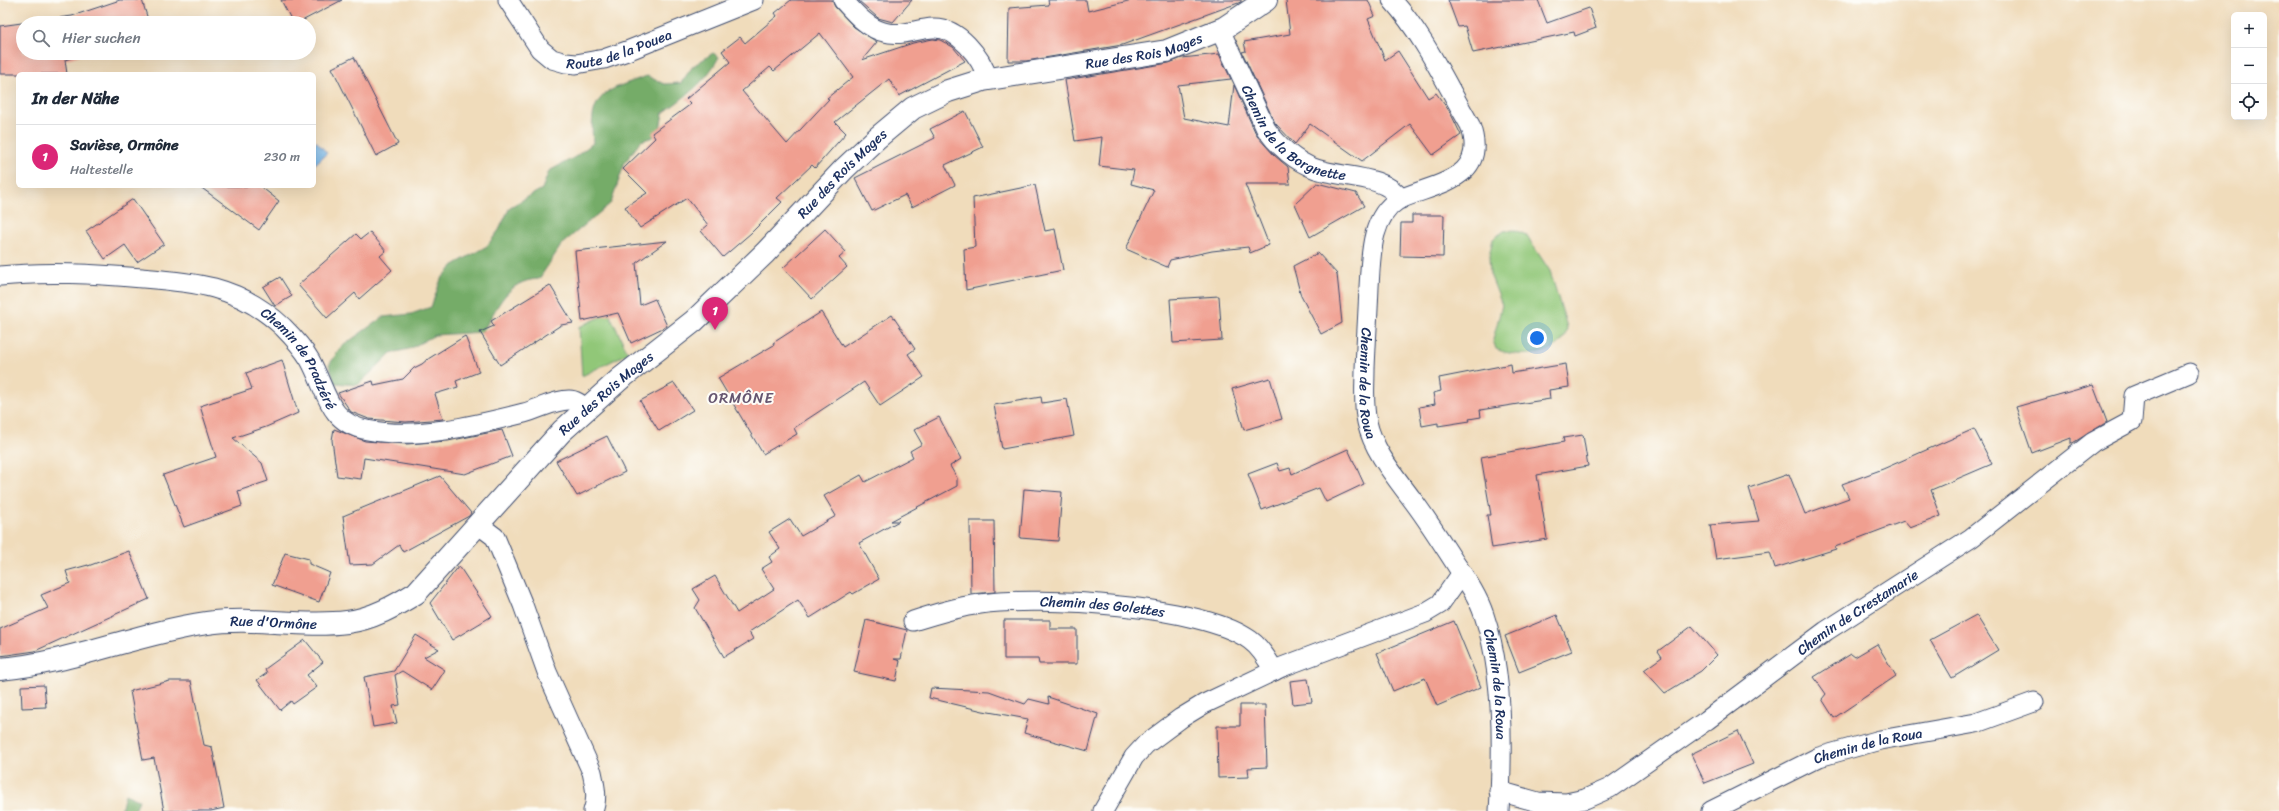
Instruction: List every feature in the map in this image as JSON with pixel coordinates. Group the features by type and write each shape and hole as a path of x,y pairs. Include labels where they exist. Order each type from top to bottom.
{"street":[{"name":"Route de la Pouea","path":"508,0 540,49 552,59 566,64 576,64 604,59 627,51 754,0"},
{"path":"844,0 853,11 882,32 898,34 942,28 958,36 966,44 985,71 988,79"},
{"name":"Rue des Rois Mages","path":"503,497 553,440 620,379 694,321 764,253 844,169 901,117 913,108 942,93 988,79 1114,61 1167,51 1220,30 1266,0"},
{"name":"Chemin de la Roua","path":"1392,0 1425,42 1470,125 1474,141 1470,166 1461,174 1401,199 1392,204 1382,217 1372,252 1365,386 1367,421 1380,452 1391,470 1430,523 1478,599 1492,640 1500,711 1499,811"},
{"name":"Chemin de la Borgnette","path":"1220,30 1266,129 1299,162 1339,175 1380,183 1394,190 1401,199"},
{"name":"Chemin de Pradzéré","path":"0,276 36,273 124,277 199,285 234,295 264,312 283,327 306,354 334,410 345,423 367,430 400,433 451,428 526,412 564,400 576,401 586,409"},
{"name":"Chemin de Crestamarie","path":"1500,792 1538,802 1566,803 1585,799 1610,788 1707,720 1826,631 1971,538 2093,442 2132,421 2134,396 2189,373"},
{"name":"Rue d'Ormône","path":"0,669 48,662 164,630 207,623 244,619 346,622 365,618 390,609 416,594 479,526 503,497"},
{"path":"479,526 495,537 523,605 546,672 592,772 596,790 596,803 593,811"},
{"path":"1103,811 1129,763 1146,744 1169,726 1204,704 1274,671 1425,613 1440,604 1462,573"},
{"name":"Chemin des Golettes","path":"913,621 961,607 998,602 1081,603 1143,609 1191,618 1239,634 1255,644 1274,671"},
{"name":"Chemin de la Roua","path":"1711,811 1807,762 1826,754 1880,740 1976,723 2034,702"}],"green space":[{"path":"713,53 719,57 708,74 687,94 663,113 659,135 641,141 625,162 611,203 562,244 539,279 518,284 504,297 482,332 435,335 409,349 391,353 358,385 335,383 329,365 341,347 383,317 411,314 431,307 441,279 455,264 487,246 499,230 510,207 542,189 549,171 575,157 593,143 593,114 602,96 620,86 647,76 664,84 681,83 693,66"},
{"path":"1515,230 1526,235 1550,271 1567,327 1564,337 1558,344 1549,350 1539,353 1516,354 1505,352 1496,349 1493,340 1502,305 1490,274 1489,256 1493,239 1504,231"},
{"path":"609,313 628,353 582,376 579,327"},
{"path":"125,794 139,800 135,811 121,811"}],"water":[{"path":"316,141 327,153 316,163"}],"building":[{"path":"120,0 142,0 147,16 72,16"},
{"path":"281,0 342,0 311,16 289,16"},
{"path":"791,0 832,0 835,7 854,27 877,42 862,60 913,43 933,39 940,40 953,47 965,61 899,96 889,79 835,122 846,133 815,168 812,165 777,198 782,202 751,233 723,257 701,231 708,225 687,198 640,228 625,207 647,193 623,169 655,138 652,133 691,104 686,99 730,62 722,51 740,37 745,43 777,16 775,13","holes":["820,33 853,77 827,98 829,99 787,144 742,91 770,67 774,71"]},
{"path":"858,0 912,0 893,22 878,18"},
{"path":"1048,0 1086,0 1088,11 1132,0 1241,0 1241,2 1122,45 1026,61 1008,61 1009,8 1049,5"},
{"path":"1286,0 1368,0 1375,16 1368,19 1385,60 1398,51 1428,98 1436,93 1450,112 1461,135 1433,155 1410,124 1362,161 1310,124 1295,144 1275,123 1242,52 1246,51 1244,42 1290,34"},
{"path":"1448,0 1538,0 1547,23 1589,8 1596,28 1575,36 1574,32 1473,53 1465,26 1458,27"},
{"path":"16,24 16,60 65,60 67,72 16,72 16,74 0,74 0,26"},
{"path":"1219,54 1231,79 1178,85 1184,118 1229,127 1234,85 1257,136 1274,155 1288,167 1290,184 1245,184 1269,245 1250,253 1248,247 1212,251 1170,260 1167,267 1126,249 1154,190 1131,184 1134,170 1099,166 1102,137 1075,141 1065,80 1169,63 1182,58"},
{"path":"354,57 398,144 376,156 332,68"},
{"path":"965,111 983,147 945,165 955,185 912,207 905,195 872,211 855,178 935,138 930,129"},
{"path":"1317,183 1356,193 1364,206 1310,237 1295,204"},
{"path":"1035,185 1045,231 1055,229 1063,270 966,290 964,249 975,247 973,198"},
{"path":"202,188 263,188 279,201 259,230"},
{"path":"133,199 164,244 137,262 125,245 105,259 86,231"},
{"path":"1412,215 1444,215 1443,257 1400,256 1401,223 1412,223"},
{"path":"825,229 846,252 839,258 847,267 812,299 783,268"},
{"path":"370,232 386,251 380,256 392,270 359,299 355,293 327,318 298,285 356,234 361,239"},
{"path":"667,241 636,263 640,305 655,299 667,326 631,343 618,313 582,321 575,251"},
{"path":"1318,253 1337,274 1342,323 1321,334 1301,296 1293,266"},
{"path":"280,277 292,296 275,306 263,287"},
{"path":"550,285 573,323 561,325 500,365 480,332 494,326 491,321"},
{"path":"1219,296 1222,340 1173,343 1170,299"},
{"path":"821,312 843,347 892,315 915,349 908,354 924,377 880,406 864,382 794,428 797,434 763,454 718,378 774,345 773,343"},
{"path":"465,336 479,372 456,381 458,387 435,394 443,419 406,422 369,419 351,412 338,393 373,381 374,385 403,379 414,368"},
{"path":"282,360 298,413 266,427 233,438 262,463 268,481 238,491 242,506 184,527 163,475 216,457 200,406 252,389 246,373"},
{"path":"1511,364 1512,373 1566,364 1569,387 1549,390 1550,399 1480,410 1481,417 1469,419 1470,421 1438,426 1438,423 1422,426 1419,407 1435,404 1433,393 1441,391 1439,378"},
{"path":"1270,378 1282,419 1244,430 1232,389"},
{"path":"674,383 693,410 659,431 640,401"},
{"path":"2093,385 2107,422 2071,444 2071,438 2032,453 2016,407"},
{"path":"1041,397 1042,403 1067,399 1074,436 1002,449 994,405"},
{"path":"939,417 961,459 950,466 957,478 957,486 891,521 899,521 859,543 879,579 853,594 851,592 810,618 798,600 749,632 753,639 724,657 695,608 700,600 693,589 715,576 737,613 774,589 761,569 772,562 769,557 780,549 769,532 790,519 801,536 836,516 824,496 861,475 865,482 913,457 910,451 922,444 914,430"},
{"path":"334,429 365,441 406,444 448,441 502,430 512,456 465,474 364,458 361,479 337,476 332,440"},
{"path":"1974,429 1992,464 1931,490 1941,516 1910,528 1904,521 1835,547 1836,549 1775,568 1770,552 1716,559 1710,525 1759,521 1749,488 1789,474 1805,514 1849,498 1842,484 1883,469"},
{"path":"1583,435 1588,466 1537,475 1547,539 1492,548 1487,515 1491,515 1481,457 1564,442 1563,438"},
{"path":"607,436 625,472 577,496 556,461"},
{"path":"1348,449 1364,484 1326,502 1319,488 1262,510 1248,474 1277,463 1280,471 1290,468 1292,474"},
{"path":"440,476 471,513 469,516 403,552 399,545 373,564 350,565 343,516"},
{"path":"1024,489 1062,492 1058,541 1020,538"},
{"path":"970,521 994,521 995,592 971,594"},
{"path":"129,551 149,599 35,651 0,656 0,629 48,608 41,595 70,583 66,571 88,566"},
{"path":"285,553 309,559 309,564 330,573 319,602 272,585"},
{"path":"459,566 492,616 452,640 430,603"},
{"path":"1557,615 1572,651 1519,672 1505,636"},
{"path":"1976,615 1998,650 1952,678 1930,640"},
{"path":"866,620 907,630 901,659 894,659 900,661 896,681 854,672"},
{"path":"1004,620 1050,620 1050,629 1077,629 1077,664 1039,664 1038,659 1004,659"},
{"path":"1454,621 1481,687 1437,706 1425,678 1393,691 1377,653"},
{"path":"1692,626 1717,655 1701,671 1665,693 1644,670 1662,657 1658,651"},
{"path":"416,635 439,649 424,657 445,670 432,690 402,671 395,675 400,705 393,706 397,723 373,727 364,677 394,671"},
{"path":"305,640 323,662 307,675 317,687 293,704 291,701 280,710 257,680 267,673 265,669"},
{"path":"1877,644 1896,676 1834,718 1822,699 1826,694 1814,677 1851,654 1855,657"},
{"path":"1308,679 1312,702 1293,704 1290,681"},
{"path":"170,681 191,681 204,745 212,747 224,808 211,811 164,811 154,758 143,760 130,691"},
{"path":"44,685 46,707 22,708 21,686"},
{"path":"931,688 989,691 1025,704 1029,699 1049,704 1048,697 1098,714 1088,751 1024,733 1028,719 983,711 929,698"},
{"path":"1240,705 1265,705 1267,767 1248,768 1249,777 1218,778 1217,726 1240,726"},
{"path":"1738,731 1753,764 1705,783 1691,754"}],"place":[{"name":"Savièse, Ormône","path":"715,330"}],"district":[{"name":"ORMÔNE","path":"741,398"}]}
